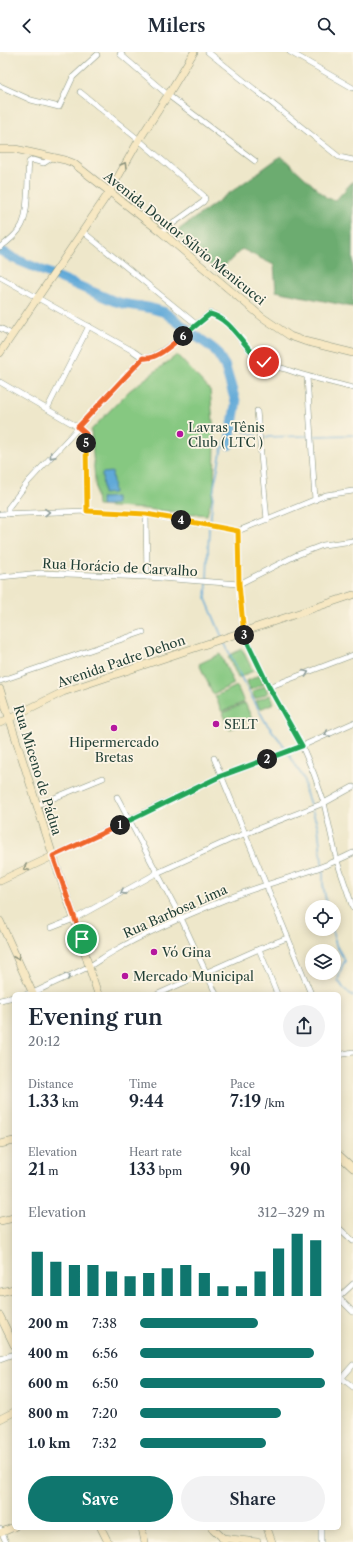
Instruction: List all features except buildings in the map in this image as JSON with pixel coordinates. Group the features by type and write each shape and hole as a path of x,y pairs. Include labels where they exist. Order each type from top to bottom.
{"main road":[{"path":"0,353 110,191 139,140 194,52"},
{"name":"Avenida Doutor Sílvio Menicucci","path":"0,150 15,149 53,157 72,163 161,232 277,328 304,341 353,353"},
{"name":"Avenida Padre Dehon","path":"0,723 63,692 353,595"},
{"name":"Rua Miceno de Pádua","path":"0,689 53,856 82,939 97,992"},
{"path":"0,880 53,856"},
{"path":"0,922 30,992"},
{"path":"0,1144 12,1141"},
{"path":"341,1157 353,1168"},
{"path":"0,1221 12,1218"},
{"path":"0,1292 12,1289"},
{"path":"0,1316 12,1341"},
{"path":"0,1419 12,1413"},
{"path":"1,1532 12,1528"},
{"path":"102,1530 108,1542"},
{"path":"143,1530 146,1542"},
{"path":"214,1530 224,1540 257,1542"},
{"path":"268,1530 272,1542"}],"street":[{"path":"208,52 339,157 353,160"},
{"path":"290,52 353,88"},
{"path":"121,53 168,95 256,161"},
{"path":"0,86 31,100 59,107 73,77 96,54"},
{"path":"80,92 204,196 205,199 161,232"},
{"path":"2,246 21,226 25,217 29,162 32,160 44,163 53,157"},
{"path":"82,231 196,324"},
{"path":"0,277 39,297 133,350 143,358"},
{"path":"8,514 8,508 28,482 143,358 154,356 186,334 191,328 210,314 215,315 234,330 254,354 264,362 307,377 353,388"},
{"path":"47,409 89,326"},
{"path":"0,328 13,335"},
{"path":"307,377 316,500"},
{"path":"0,382 78,427 86,434 87,511"},
{"path":"257,411 267,520"},
{"path":"0,514 87,511 146,514 238,531 330,494 353,491"},
{"path":"146,514 147,577"},
{"path":"238,531 239,584 243,633 269,687 302,746 324,803 337,861 353,908"},
{"path":"239,584 297,555 322,545 353,541"},
{"name":"Rua Horácio de Carvalho","path":"0,577 40,574 147,577 239,584"},
{"path":"0,681 143,632"},
{"path":"269,687 353,655"},
{"path":"53,856 221,776 302,746 353,722"},
{"path":"214,758 310,992"},
{"path":"37,805 103,778"},
{"path":"50,928 74,919 157,873 234,838 324,803 353,787"},
{"path":"117,796 181,918 215,992"},
{"name":"Rua Barbosa Lima","path":"35,992 89,967 115,951 181,918 266,884 297,876 337,861 353,853"},
{"path":"163,992 287,938"},
{"path":"259,949 276,992"},
{"path":"0,1000 12,997"},
{"path":"341,1055 353,1052"},
{"path":"341,1230 353,1241"},
{"path":"341,1296 353,1284"},
{"path":"341,1300 353,1312"},
{"path":"0,1360 12,1355"},
{"path":"341,1377 353,1365"},
{"path":"341,1379 353,1387"},
{"path":"321,1530 321,1542"},
{"path":"1,1532 6,1542"}],"green space":[{"path":"281,156 327,198 336,200 353,181 353,307 276,291 274,265 242,249 218,272 174,233"},
{"path":"177,355 210,390 215,443 214,489 207,515 97,506 91,430 129,391"},
{"path":"242,649 253,671 238,678 228,656"},
{"path":"220,654 234,684 213,694 199,664"},
{"path":"260,675 264,684 250,690 247,681"},
{"path":"237,686 244,702 222,712 215,696"},
{"path":"265,686 268,693 255,699 252,692"},
{"path":"270,695 274,703 260,709 256,701"},
{"path":"245,703 252,719 230,729 223,713"}],"water":[{"path":"112,472 114,493 103,494 102,473"},
{"path":"116,497 116,504 101,506 101,498"}],"waterway":[{"path":"0,250 13,258 114,301 164,312 215,350 225,366 236,403 229,445"},
{"path":"232,427 257,436"},
{"path":"313,436 353,435"},
{"path":"261,437 309,436"},
{"path":"210,524 214,487 222,448 229,445"},
{"path":"207,580 209,527"},
{"path":"207,583 206,599 222,637"},
{"path":"223,640 266,723 282,743 304,779 305,790 318,827 326,900"},
{"path":"334,936 336,945 345,961 338,980 344,989 353,996"}],"place":[{"name":"Lavras Tênis Club ( LTC )","path":"180,434"},
{"name":"SELT","path":"216,724"},
{"name":"Hipermercado Bretas","path":"114,728"},
{"name":"Vó Gina","path":"154,952"},
{"name":"Mercado Municipal","path":"125,976"}],"route":[{"path":"82,939 53,856 221,776 302,746 269,687 243,633 239,584 238,531 146,514 87,511 86,434 78,427 143,358 151,358 186,334 191,328 210,314 215,315 234,330 254,354 264,362"}]}
